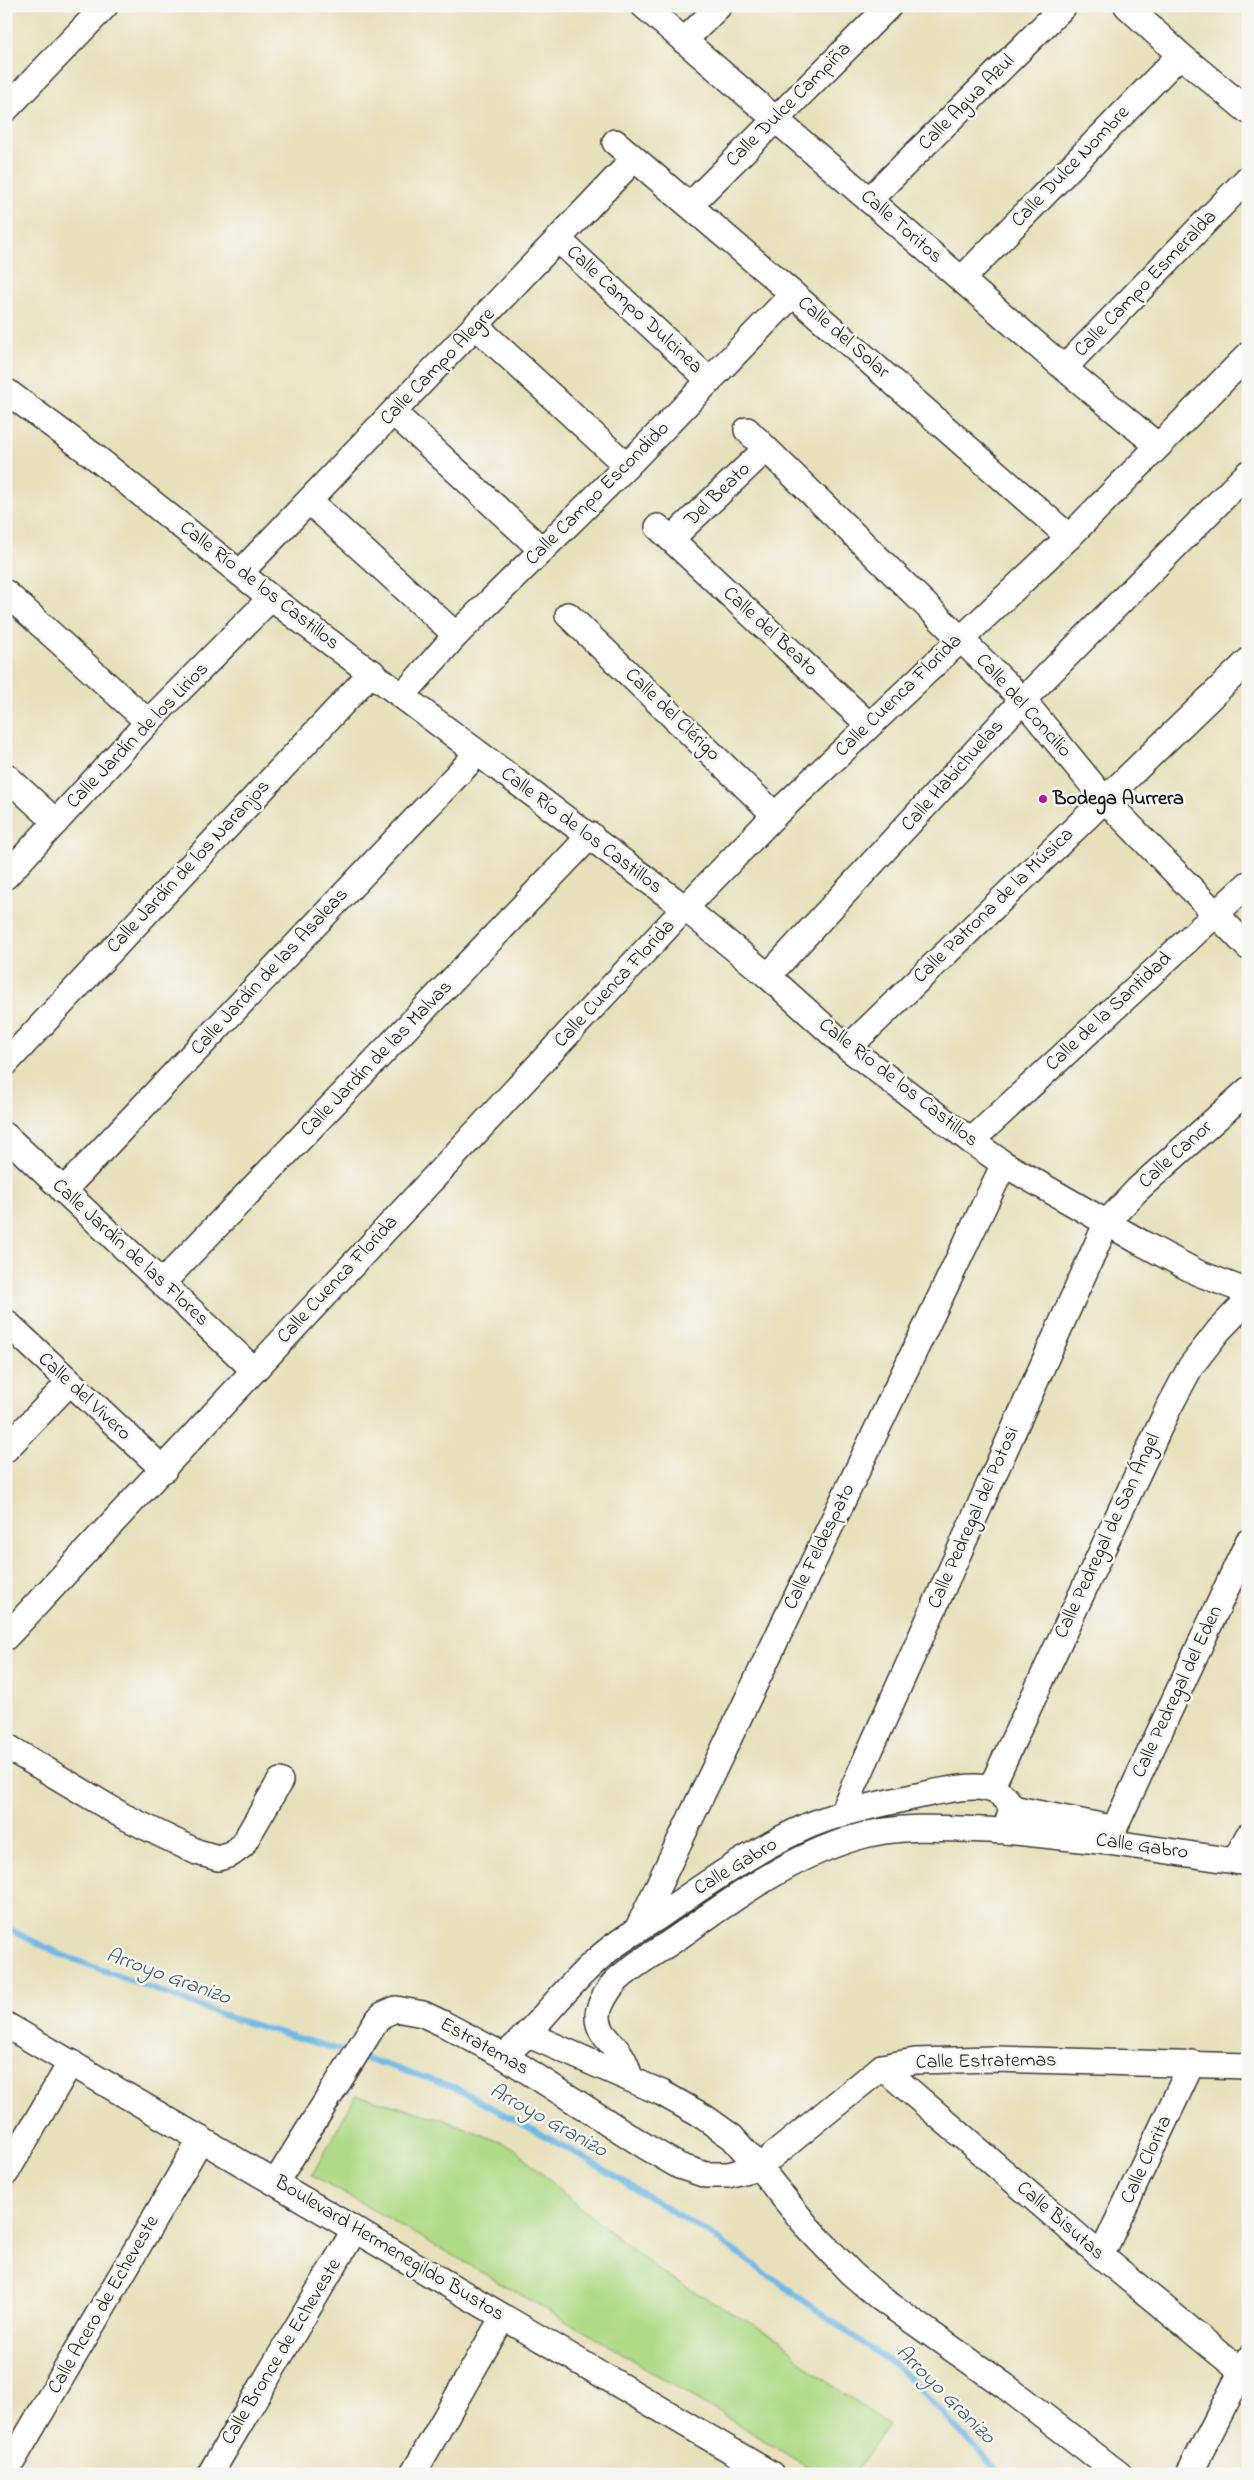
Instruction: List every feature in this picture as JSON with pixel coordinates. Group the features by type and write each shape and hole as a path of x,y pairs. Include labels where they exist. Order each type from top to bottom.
{"street":[{"path":"6,109 105,6"},
{"name":"Calle Toritos","path":"644,6 1064,368 1158,446"},
{"path":"684,40 719,6"},
{"name":"Calle Dulce Campiña","path":"690,205 775,118 890,6"},
{"name":"Calle Agua Azul","path":"869,200 1064,6"},
{"path":"1127,6 1180,55 1248,111"},
{"name":"Calle Dulce Nombre","path":"962,279 1180,55"},
{"name":"Calle del Solar","path":"615,142 793,294 1069,537"},
{"name":"Calle Campo Alegre","path":"240,573 310,502 634,159"},
{"name":"Calle Campo Esmeralda","path":"1064,368 1248,178"},
{"name":"Calle Campo Dulcinea","path":"558,239 710,381"},
{"name":"Calle Campo Escondido","path":"402,695 456,635 626,466 793,294"},
{"path":"477,326 626,466"},
{"name":"Calle Cuenca Florida","path":"6,1637 775,815 869,724 1069,537 1248,355"},
{"name":"Calle Río de los Castillos","path":"6,390 94,456 271,598 372,672 477,754 591,835 686,908 768,976 848,1048 1004,1164 1198,1273 1248,1292"},
{"path":"394,413 542,550"},
{"name":"Calle del Concilio","path":"747,430 765,450 1023,700 1104,799 1248,947"},
{"name":"Del Beato","path":"664,533 765,450"},
{"name":"Calle Habichuelas","path":"768,976 1023,700 1248,473"},
{"path":"310,502 456,635"},
{"name":"Calle del Beato","path":"664,533 869,724"},
{"path":"6,593 148,722"},
{"name":"Calle Jardín de los Lirios","path":"6,876 148,722 271,598"},
{"name":"Calle del Clérigo","path":"568,616 775,815"},
{"name":"Calle Patrona de la Música","path":"848,1048 1248,661"},
{"name":"Calle Jardín de los Naranjos","path":"6,1063 372,672"},
{"name":"Calle Jardín de las Asaleas","path":"63,1191 477,754"},
{"path":"6,776 56,822"},
{"name":"Calle Jardín de las Malvas","path":"163,1282 591,835"},
{"name":"Calle de la Santidad","path":"971,1140 1248,884"},
{"name":"Calle Canor","path":"1107,1222 1137,1190 1248,1090"},
{"name":"Calle Jardín de las Flores","path":"6,1136 163,1282 254,1370"},
{"name":"Calle Feldespato","path":"636,1931 1004,1164"},
{"name":"Calle Pedregal del Potosi","path":"841,1815 1107,1222"},
{"name":"Calle Pedregal de San Ángel","path":"991,1788 1167,1411 1191,1366 1219,1330 1248,1300"},
{"name":"Calle del Vivero","path":"6,1322 164,1470"},
{"path":"6,1449 69,1383"},
{"name":"Calle Pedregal del Eden","path":"1111,1835 1248,1542"},
{"path":"6,1746 123,1816 198,1852 218,1858 231,1854 242,1846 280,1781"},
{"path":"991,1788 1003,1794 1012,1808 1005,1831"},
{"name":"Calle Gabro","path":"504,2056 528,2035 561,1996 599,1957 702,1886 771,1845 810,1825 841,1815 942,1791 991,1788"},
{"name":"Calle Gabro","path":"1012,1808 1111,1835 1241,1862"},
{"name":"Calle Gabro","path":"630,2078 624,2059 605,2037 600,2028 598,2016 603,2001 615,1982 738,1895 813,1853 856,1837 894,1830 922,1828 1111,1835"},
{"path":"1241,1862 1248,1836"},
{"name":"Estratemas","path":"276,2182 375,2023 388,2011 396,2009 412,2011 444,2024 504,2056 679,2166 706,2176 728,2175 759,2167"},
{"name":"Boulevard Hermenegildo Bustos","path":"6,2024 276,2182 354,2231 771,2474"},
{"path":"528,2035 630,2078 704,2117 732,2138 759,2167 809,2229 851,2272 880,2298 1005,2386 1119,2474"},
{"name":"Calle Estratemas","path":"759,2167 882,2068 915,2061 952,2059 1192,2063 1248,2066"},
{"path":"6,2172 71,2062"},
{"name":"Calle Clorita","path":"1100,2256 1192,2063"},
{"name":"Calle Bisutas","path":"882,2068 1100,2256 1245,2365"},
{"name":"Calle Acero de Echeveste","path":"6,2472 202,2138"},
{"name":"Calle Bronce de Echeveste","path":"210,2474 354,2231"},
{"path":"413,2474 503,2317"},
{"path":"1189,2474 1245,2365"}],"green space":[{"path":"356,2095 442,2119 513,2147 579,2207 663,2274 781,2340 803,2364 889,2426 853,2474 819,2474 603,2342 312,2175"}],"waterway":[{"name":"Arroyo Granizo","path":"6,1928 62,1955 231,2018 350,2053"},
{"name":"Arroyo Granizo","path":"359,2056 454,2087 576,2153 716,2238 901,2370 1000,2474"}],"place":[{"name":"Bodega Aurrera","path":"1043,799"}]}
